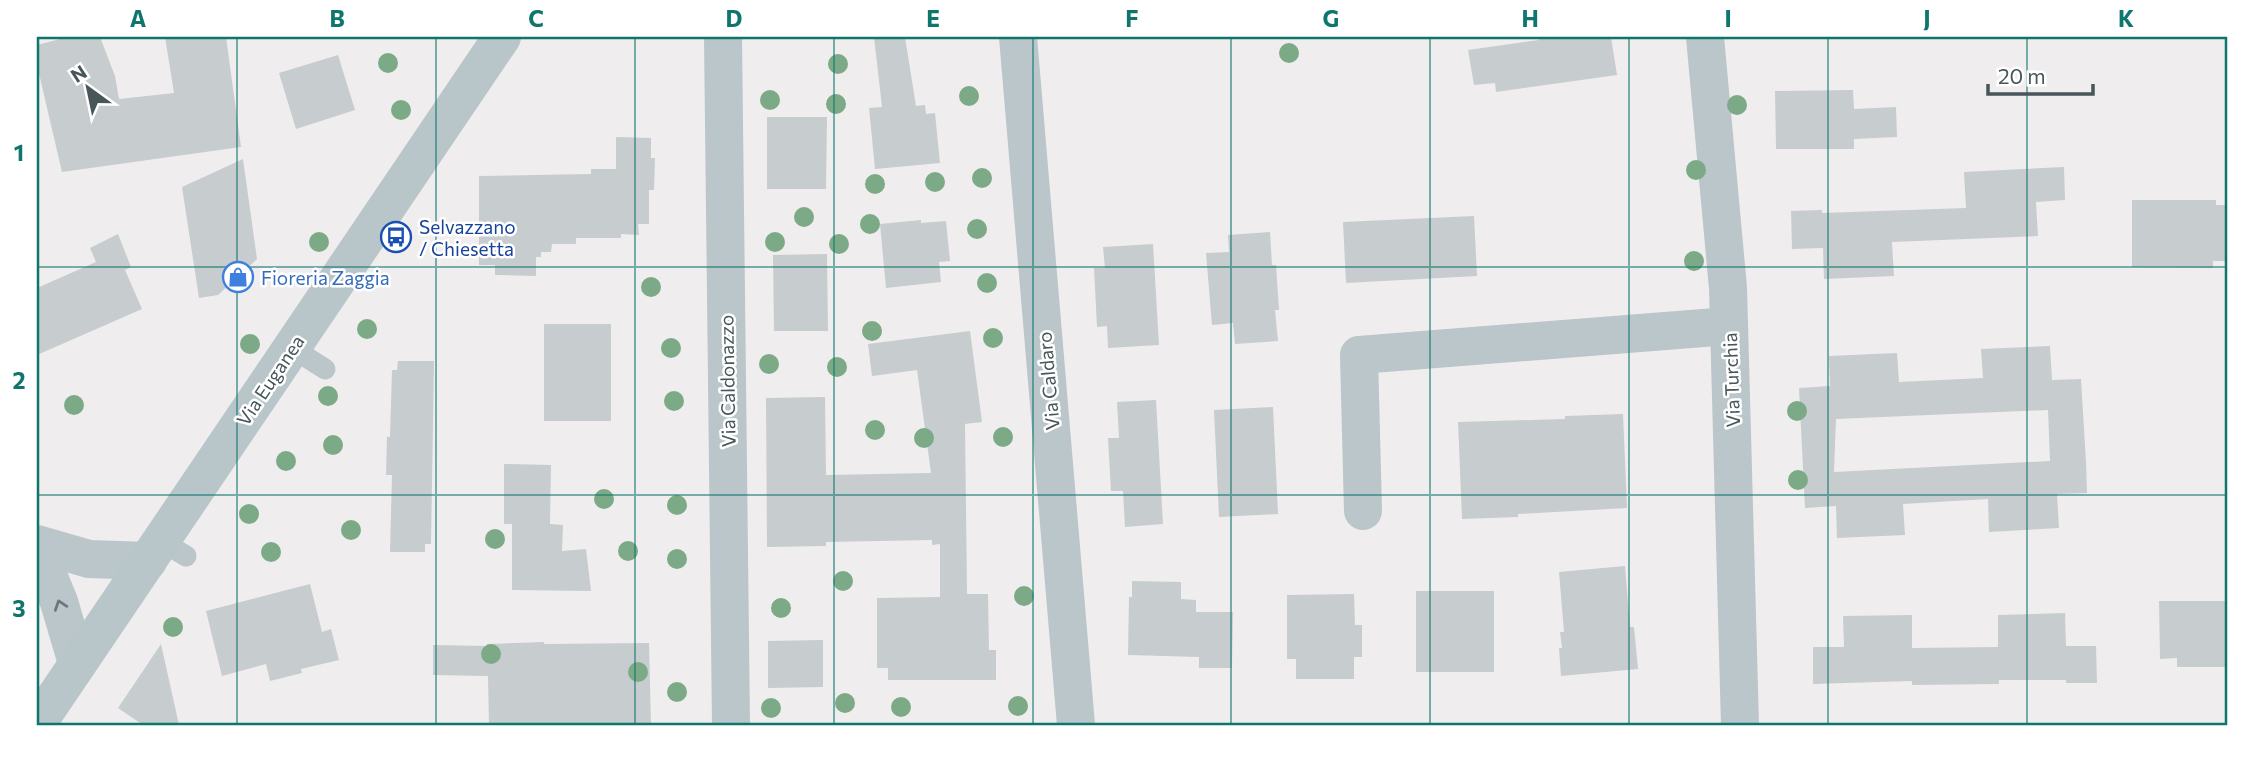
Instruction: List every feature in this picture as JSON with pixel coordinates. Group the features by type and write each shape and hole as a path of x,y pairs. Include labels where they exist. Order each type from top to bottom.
{"street":[{"name":"Via Euganea","path":"47,721 77,663 165,552 292,348 502,37"},
{"name":"Via Caldonazzo","path":"723,37 732,725"},
{"name":"Via Caldaro","path":"1018,37 1076,725"},
{"name":"Via Turchia","path":"1704,37 1728,288 1740,725"},
{"path":"1363,510 1359,355 1729,326"},
{"path":"37,546 89,559 165,552"},
{"path":"37,546 59,602 77,663"}],"lane":[{"path":"292,348 325,369"}],"building":[{"path":"68,37 100,37 115,76 119,99 174,93 165,37 226,37 241,147 62,172 37,65 37,45"},
{"path":"874,37 905,37 916,106 925,105 926,114 935,113 940,163 875,169 869,108 882,107"},
{"path":"1539,37 1611,37 1617,75 1496,92 1495,83 1474,85 1468,50 1539,40"},
{"path":"338,55 355,110 296,129 279,73"},
{"path":"1853,90 1854,109 1896,107 1897,137 1854,139 1854,149 1776,149 1775,91"},
{"path":"767,117 827,117 826,189 767,189"},
{"path":"616,137 651,138 651,158 655,158 654,190 649,190 649,224 638,224 639,235 621,234 621,238 576,238 576,244 552,244 551,252 541,252 541,257 536,257 536,276 495,275 495,265 479,265 479,176 591,174 591,169 616,169"},
{"path":"243,159 257,259 218,295 199,298 182,187"},
{"path":"2064,167 2065,200 2036,202 2038,236 1892,242 1894,276 1824,279 1823,248 1792,249 1791,211 1822,210 1822,213 1966,208 1964,172"},
{"path":"2132,200 2216,200 2216,205 2227,205 2227,261 2213,261 2213,268 2132,267"},
{"path":"1474,216 1477,276 1346,283 1343,222"},
{"path":"921,220 921,223 946,221 950,261 939,262 941,282 886,288 880,224"},
{"path":"1270,232 1272,265 1276,265 1279,310 1275,310 1278,341 1235,344 1233,323 1212,325 1206,253 1229,252 1228,235"},
{"path":"118,234 131,267 125,270 142,309 37,355 37,288 96,262 90,248"},
{"path":"1153,244 1159,345 1108,348 1107,326 1097,327 1094,268 1105,268 1103,247"},
{"path":"827,254 828,331 774,331 773,255"},
{"path":"544,324 611,324 611,421 544,421"},
{"path":"970,331 982,422 965,424 967,594 988,594 989,650 996,650 996,680 888,680 888,668 877,668 877,598 940,597 940,544 932,545 932,540 826,542 826,546 767,547 766,398 825,397 826,475 931,473 917,370 872,376 868,344"},
{"path":"2050,346 2052,380 2081,379 2087,493 2057,494 2059,528 1989,532 1988,499 1903,504 1905,535 1837,538 1836,506 1805,508 1799,388 1830,386 1829,356 1897,353 1899,382 1983,378 1981,349","holes":["2048,410 2050,461 1834,472 1836,419"]},
{"path":"398,361 434,361 431,544 425,544 425,552 390,552 392,475 386,475 387,437 390,437 392,370 397,370"},
{"path":"1156,400 1163,524 1125,527 1123,491 1111,491 1108,438 1119,438 1117,402"},
{"path":"1273,407 1278,514 1219,517 1214,410"},
{"path":"1623,414 1627,508 1462,519 1458,422 1565,419 1565,416"},
{"path":"504,464 551,465 550,524 563,525 562,551 586,549 591,591 512,590 512,524 504,524"},
{"path":"1625,566 1630,627 1634,627 1638,669 1561,676 1560,632 1564,632 1559,572"},
{"path":"1132,581 1181,582 1181,599 1196,600 1196,612 1233,612 1232,668 1199,668 1199,657 1128,655 1129,597 1132,597"},
{"path":"310,584 322,632 331,629 339,660 301,669 302,673 270,681 266,664 222,676 206,611"},
{"path":"1416,591 1494,591 1494,672 1416,672"},
{"path":"1354,594 1355,625 1362,625 1362,657 1354,657 1354,679 1296,679 1296,659 1287,659 1287,595"},
{"path":"2159,601 2227,601 2227,667 2177,667 2177,658 2160,659"},
{"path":"2065,613 2066,646 2096,646 2097,683 1999,680 1999,684 1912,685 1912,681 1813,684 1813,647 1844,647 1843,616 1912,615 1912,648 1998,647 1998,615"},
{"path":"823,640 823,687 768,688 768,641"},
{"path":"544,642 649,643 651,725 489,725 488,676 433,675 433,645 487,646"},
{"path":"161,644 179,725 143,725 118,708"}],"place":[{"name":"Selvazzano / Chiesetta","path":"396,237"},
{"name":"Fioreria Zaggia","path":"238,277"}]}
